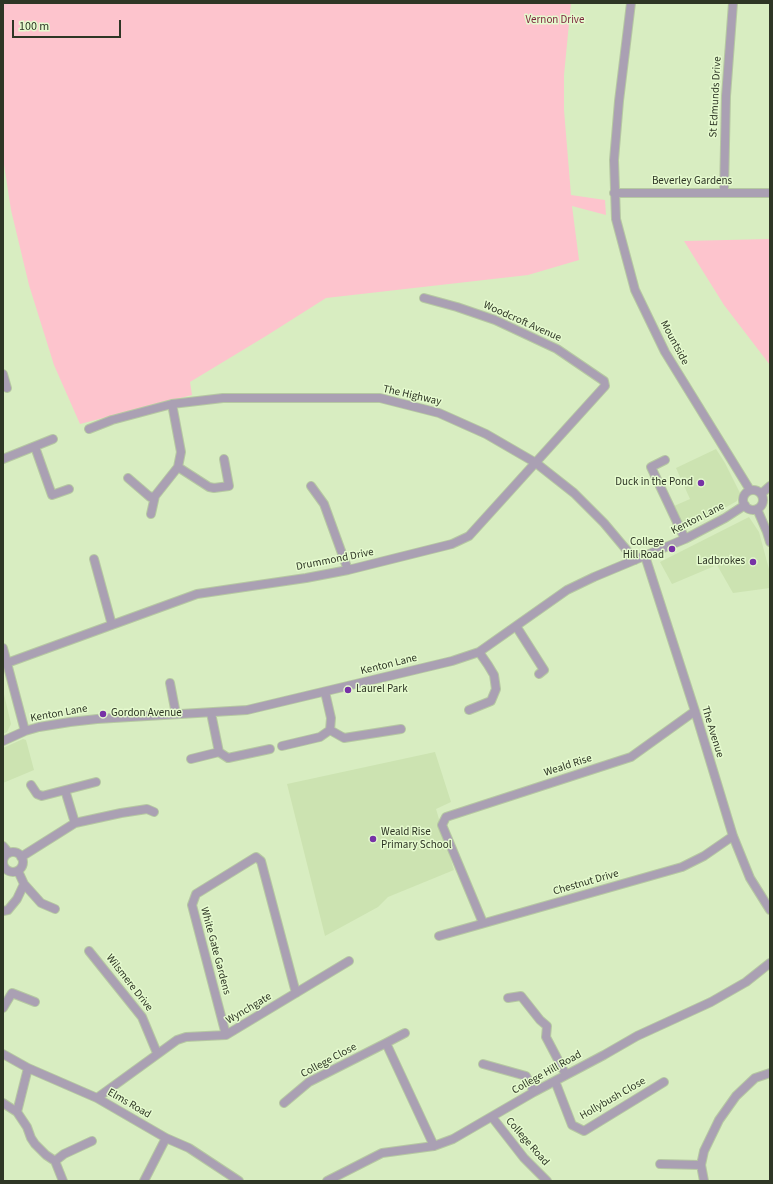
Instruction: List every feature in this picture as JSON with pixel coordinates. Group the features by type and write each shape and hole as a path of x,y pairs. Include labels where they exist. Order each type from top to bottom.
{"street":[{"path":"614,193 615,145 631,3"},
{"name":"St Edmunds Drive","path":"724,192 726,96 733,3"},
{"name":"Beverley Gardens","path":"614,193 770,193"},
{"name":"Mountside","path":"614,193 616,219 634,290 665,352 750,490"},
{"name":"Woodcroft Avenue","path":"424,298 495,320 557,350 604,381"},
{"path":"3,374 7,388"},
{"name":"Drummond Drive","path":"7,663 197,594 306,578 348,570 452,544 469,536 605,386 604,381"},
{"name":"The Highway","path":"89,429 112,420 172,404 223,398 380,398 439,413 486,434 536,462 579,498 635,560"},
{"path":"151,514 154,496 178,467 181,452 172,404"},
{"path":"3,459 53,439"},
{"path":"35,447 52,495 69,489"},
{"path":"178,467 209,487 214,488 229,486 224,459"},
{"path":"665,460 651,467 685,539"},
{"path":"128,478 150,497 154,496"},
{"path":"311,486 324,504 348,570"},
{"path":"761,494 770,486"},
{"path":"750,490 756,490 761,494 763,500 757,509 751,509 745,505 743,499 744,496 750,490"},
{"name":"Kenton Lane","path":"3,741 25,731 39,727 77,721 246,710 452,661 479,652 567,590 594,577 685,539 725,518 745,505"},
{"path":"757,509 768,531 770,542"},
{"name":"The Avenue","path":"645,556 733,836 750,878 770,910"},
{"path":"94,559 112,625"},
{"path":"516,626 544,670 539,674"},
{"path":"3,648 25,731"},
{"path":"469,710 491,701 496,689 494,675 479,652"},
{"path":"170,683 176,714"},
{"path":"325,692 331,718 330,730"},
{"name":"Weald Rise","path":"484,923 442,825 446,817 631,757 695,712"},
{"path":"211,713 219,752 228,758 270,748"},
{"path":"330,730 344,738 401,729"},
{"path":"282,746 320,737 330,730"},
{"path":"191,758 219,752"},
{"path":"31,785 37,794 42,796 96,782"},
{"path":"65,790 75,823"},
{"path":"21,857 75,823 121,812 147,809 154,812"},
{"name":"Chestnut Drive","path":"439,936 682,867 704,856 733,836"},
{"path":"3,846 9,853"},
{"path":"9,853 16,853 21,857 22,866 18,871 9,871 4,866 3,860 9,853"},
{"name":"White Gate Gardens","path":"226,1035 192,905 196,894 256,857 261,861 296,993"},
{"path":"18,871 24,884 41,903 55,909"},
{"path":"3,911 8,910 17,899 24,884"},
{"name":"Wilsmere Drive","path":"90,951 142,1017 157,1053"},
{"name":"Wynchgate","path":"97,1098 157,1053 177,1040 226,1035 349,961"},
{"name":"College Hill Road","path":"327,1181 382,1154 434,1146 453,1139 534,1092 637,1036 711,1002 746,982 770,963"},
{"path":"3,1008 12,993 35,1002"},
{"path":"508,998 521,996 540,1020 547,1026 546,1037 566,1075"},
{"name":"College Close","path":"284,1103 309,1082 405,1033"},
{"path":"386,1043 434,1146"},
{"name":"Elms Road","path":"3,1054 28,1068 97,1098 166,1138 189,1148 239,1181"},
{"path":"483,1064 526,1076 534,1092"},
{"path":"17,1112 28,1068"},
{"path":"704,1181 701,1166 704,1151 719,1120 736,1096 755,1078 770,1073"},
{"name":"Hollybush Close","path":"555,1081 572,1125 584,1131 664,1082"},
{"path":"3,1103 17,1112 27,1127 35,1144 46,1155 55,1161 63,1181"},
{"name":"College Road","path":"492,1117 524,1158 547,1181"},
{"path":"144,1181 166,1138"},
{"path":"55,1161 64,1154 92,1141"},
{"path":"660,1164 701,1166"}],"shaded area":[{"path":"716,449 740,493 737,501 686,530 674,506 690,499 676,468"},
{"path":"749,517 759,532 770,573 770,588 733,593 717,565 672,584 660,562"},
{"path":"3,690 11,724 7,732 3,734"},
{"path":"23,739 26,740 34,770 3,783 3,748"},
{"name":"Weald Rise Primary School","path":"435,752 451,802 436,809 454,870 388,897 378,907 325,936 287,784"}],"green space":[{"name":"Vernon Drive","path":"3,3 571,3 564,75 564,110 571,195 605,200 606,215 572,206 579,260 528,275 326,298 190,382 192,395 80,424 54,365 29,285 11,210 3,158"},
{"path":"770,239 770,365 724,305 684,241"}],"place":[{"name":"Duck in the Pond","path":"701,483"},
{"name":"College Hill Road","path":"672,549"},
{"name":"Ladbrokes","path":"753,562"},
{"name":"Laurel Park","path":"348,690"},
{"name":"Gordon Avenue","path":"103,714"},
{"name":"Weald Rise Primary School","path":"373,839"}]}
